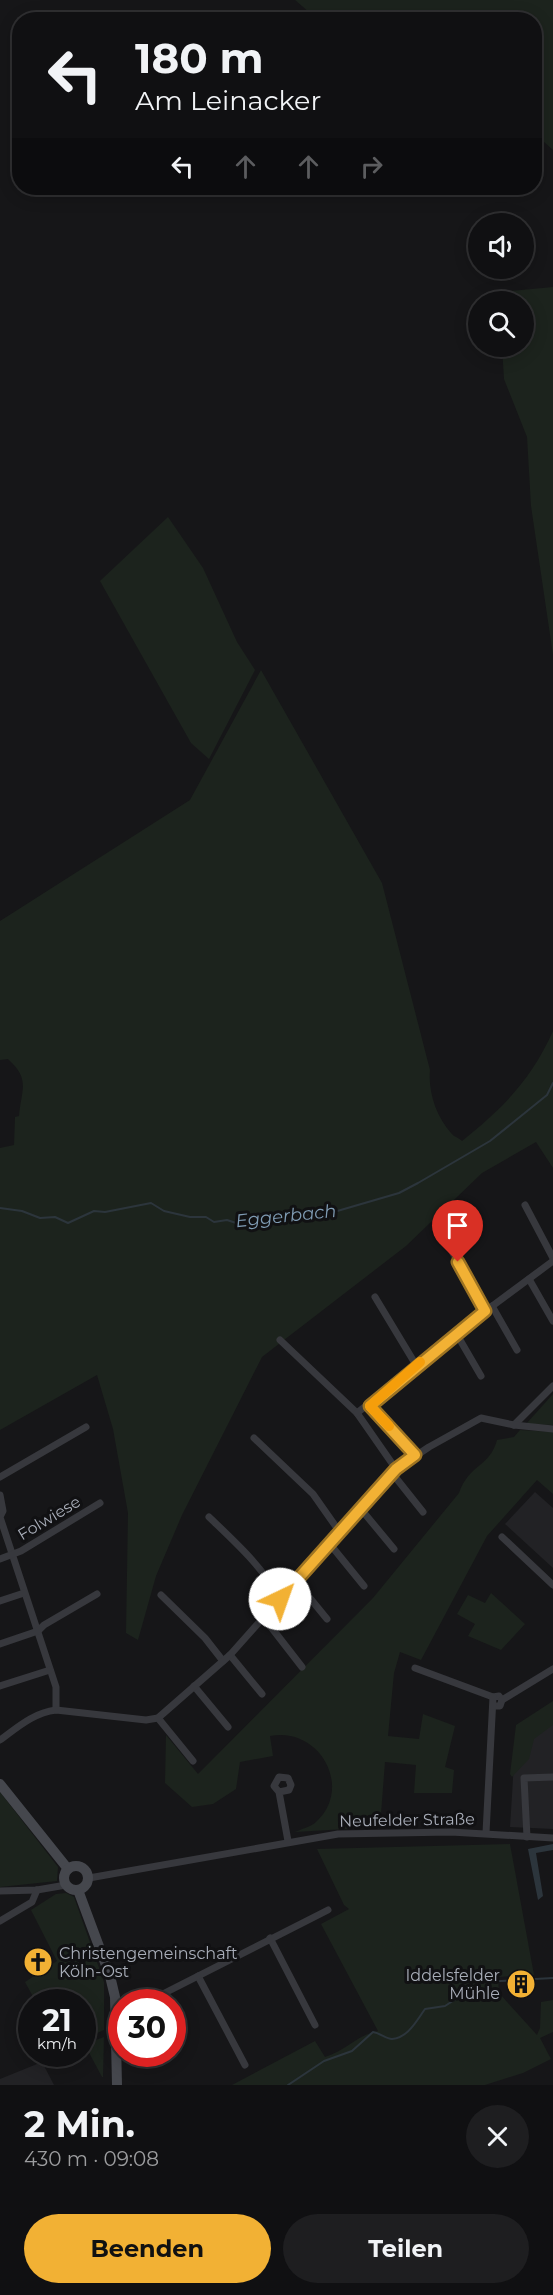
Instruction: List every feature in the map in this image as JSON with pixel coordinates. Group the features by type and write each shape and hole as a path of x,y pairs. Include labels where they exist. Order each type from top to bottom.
{"main road":[{"path":"0,1784 68,1869"},
{"path":"78,1890 86,1886 89,1878 86,1870 79,1866 68,1869 64,1877 66,1885 78,1890 113,1989"},
{"path":"117,2067 117,2085"}],"street":[{"path":"357,1413 370,1406 416,1365 553,1259 525,1205"},
{"path":"448,1246 517,1350"},
{"path":"529,1279 553,1322"},
{"path":"375,1297 416,1365"},
{"path":"456,1333 481,1376"},
{"path":"280,1340 357,1413 423,1512"},
{"path":"514,1425 553,1386"},
{"path":"370,1406 415,1455"},
{"path":"0,1740 28,1719 56,1710 146,1720 158,1718 230,1655 394,1471 415,1455 481,1418 514,1425 553,1429"},
{"path":"0,1477 86,1427"},
{"path":"254,1438 313,1494 339,1531"},
{"name":"Folwiese","path":"0,1495 3,1511 0,1517 56,1687 56,1710"},
{"name":"Folwiese","path":"0,1559 12,1555 100,1503"},
{"path":"360,1508 394,1549"},
{"path":"209,1517 251,1556 268,1577 280,1599"},
{"path":"502,1537 553,1584"},
{"path":"329,1543 364,1586"},
{"path":"296,1581 327,1619"},
{"path":"0,1601 24,1593"},
{"path":"0,1644 38,1631 44,1625 97,1594"},
{"path":"161,1595 205,1638 223,1661"},
{"path":"264,1618 302,1666"},
{"path":"230,1655 262,1694"},
{"path":"415,1668 493,1697 498,1696 502,1700"},
{"path":"494,1706 500,1706 502,1700 553,1669"},
{"path":"0,1686 50,1670"},
{"path":"195,1686 228,1727"},
{"path":"486,1833 493,1697"},
{"path":"158,1718 193,1761"},
{"path":"527,1837 524,1778 553,1777"},
{"path":"279,1792 288,1842"},
{"name":"Neufelder Straße","path":"89,1878 338,1834 486,1833 553,1838"},
{"path":"0,1891 37,1890 66,1885"},
{"path":"0,1921 32,1902 37,1890"},
{"path":"172,1989 328,1910"},
{"path":"270,1938 315,2025"},
{"path":"198,1976 244,2066"}],"shaded area":[{"path":"295,0 553,0 553,150 542,140 542,12 309,12"},
{"path":"553,287 553,655 531,506 527,437 504,379 503,357 534,357 534,291 510,291"},
{"path":"168,517 203,568 237,642 255,670 209,759 191,743 100,581"},
{"path":"261,670 382,883 430,1070 432,1095 441,1119 452,1134 462,1141 515,1092 535,1064 553,1031 553,1168 536,1142 482,1173 406,1246 262,1357 182,1515 156,1576 138,1640 126,1633 128,1513 113,1429 97,1375 0,1430 0,1148 14,1145 15,1117 19,1116 23,1086 20,1073 15,1066 8,1059 0,1060 0,921 190,800"},
{"path":"553,1394 553,1425 526,1424"},
{"path":"520,1430 553,1432 553,1494 537,1480 487,1536 421,1660 400,1652 394,1673 388,1736 419,1739 423,1714 455,1726 445,1767 454,1770 452,1793 414,1793 416,1765 385,1762 380,1827 295,1832 314,1824 327,1808 332,1792 331,1777 326,1762 316,1750 303,1740 288,1735 270,1736 273,1756 240,1762 236,1789 213,1804 192,1807 165,1783 166,1735 198,1774 373,1598 459,1493 468,1476 490,1456 497,1440 514,1437"},
{"path":"535,1492 553,1508 553,1568 505,1524"},
{"path":"491,1593 525,1624 501,1650 468,1636 475,1624 457,1614 468,1595 485,1603"},
{"path":"553,1701 553,1725 534,1739 529,1759 512,1777 510,1774 516,1725"},
{"path":"553,1712 553,1829 510,1827 516,1730"},
{"path":"0,1792 58,1867 57,1881 0,1887"},
{"path":"510,1844 534,1975 498,1977 499,1993 537,2035 540,2028 541,2002 553,2000 553,2032 540,2038 551,2059 523,2073 485,2085 232,2085 315,2041 325,2057 365,2035 378,2031 321,1924 349,1909 344,1905 317,1849"},
{"path":"553,1844 553,1850 536,1853 543,1896 538,1900 528,1849"},
{"path":"66,1893 74,1897 104,1982 104,2030 96,2033 96,1989 29,1989 25,1982 57,1961 31,1910 56,1894"},
{"path":"104,2037 103,2077 96,2066 96,2040"},
{"path":"30,2067 45,2067 54,2085 0,2085 0,2079"}],"waterway":[{"name":"Eggerbach","path":"0,1208 22,1211 40,1218 55,1217 68,1223 94,1211 105,1212 151,1203 164,1211 190,1217 206,1217 214,1222 227,1220 239,1224 255,1222 267,1216 327,1214 399,1193 418,1183 490,1141 547,1095 553,1083"},
{"path":"288,2085 324,2061 352,2051 373,2032 390,2039 398,2038 412,2028 425,2009 445,2006 482,1982 553,1978"}],"slow traffic":[{"path":"389,1426 370,1406 420,1362"}],"place":[{"name":"Christengemeinschaft Köln-Ost","path":"38,1962"},
{"name":"Iddelsfelder Mühle","path":"521,1984"}],"route":[{"path":"280,1599 396,1469 415,1455 370,1406 416,1365 485,1311 458,1262"}]}
